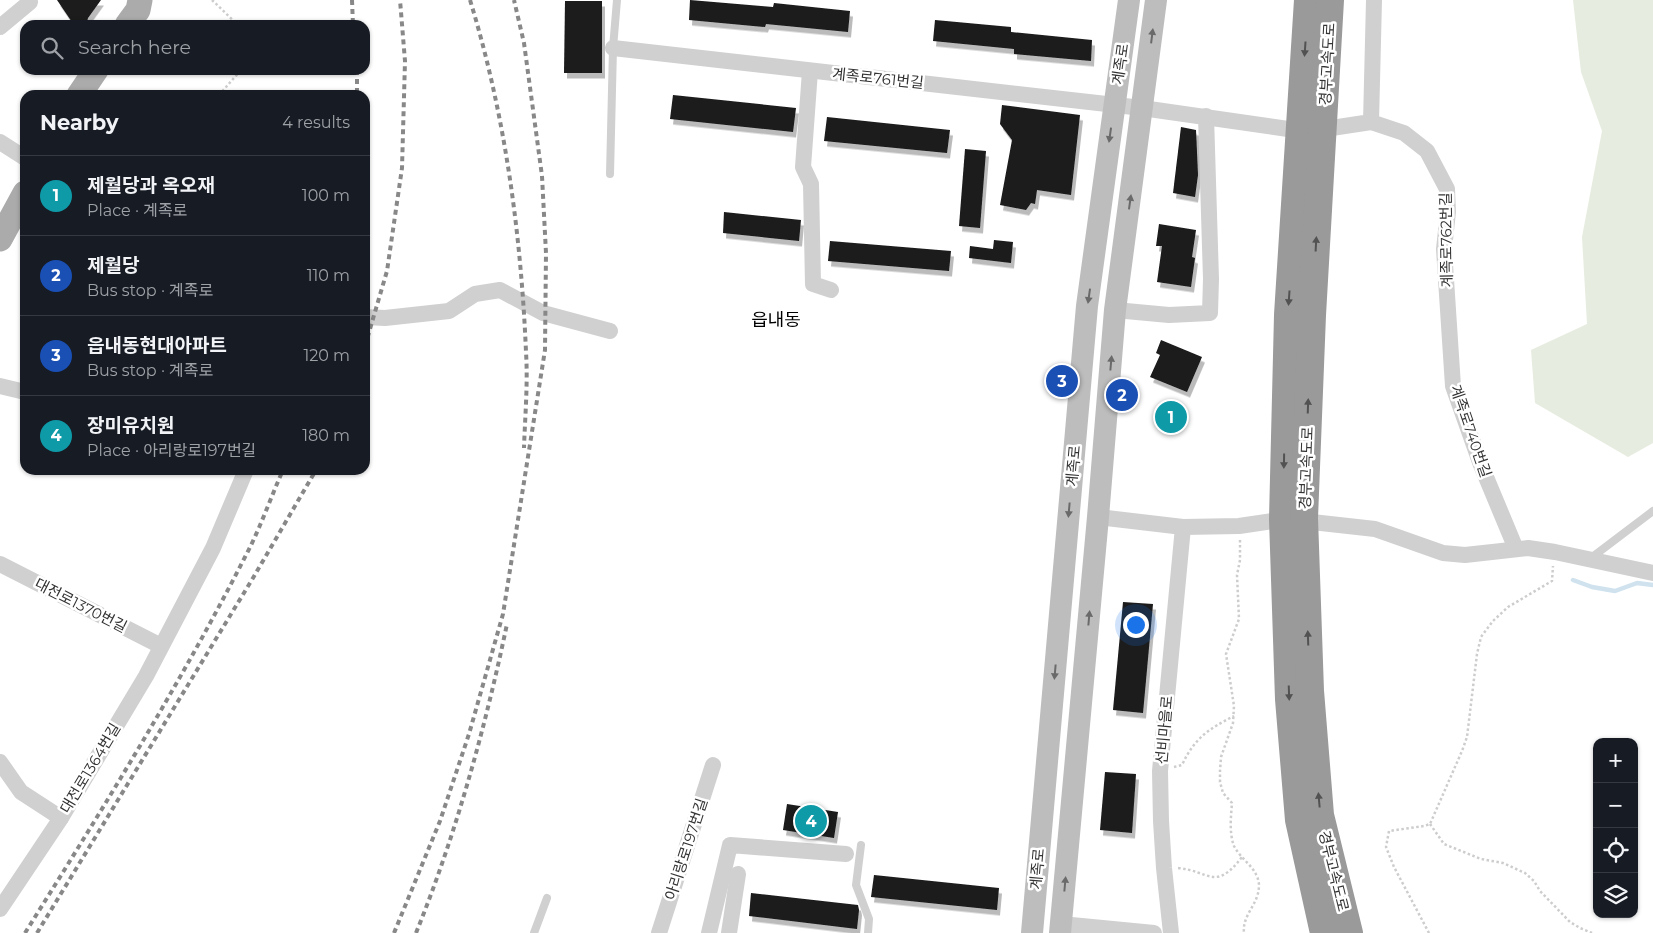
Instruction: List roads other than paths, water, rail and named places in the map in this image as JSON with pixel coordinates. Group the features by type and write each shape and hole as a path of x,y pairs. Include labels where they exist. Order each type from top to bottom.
{"highway":[{"name":"경부고속도로","path":"1308,0 1288,315 1283,519 1289,699 1299,820 1324,933"},
{"name":"경부고속도로","path":"1330,0 1312,315 1304,518 1310,691 1320,815 1349,933"}],"main road":[{"name":"계족로","path":"1032,933 1087,306 1129,0"},
{"name":"계족로","path":"1061,929 1115,310 1156,0"},
{"path":"84,90 93,75"},
{"path":"0,239 20,202"}],"street":[{"path":"1371,122 1374,0"},
{"path":"0,27 30,2"},
{"name":"계족로761번길","path":"613,48 1142,108"},
{"path":"810,70 803,167 811,184 814,284 831,290"},
{"path":"1142,108 1288,129"},
{"path":"1115,310 1169,315 1210,313 1211,279 1206,116"},
{"name":"계족로762번길","path":"1325,129 1371,122 1404,133 1427,151 1447,189 1448,212 1444,248 1447,308"},
{"path":"0,142 20,155"},
{"path":"370,317 386,318 449,311 475,294 500,290 543,313 610,331"},
{"name":"계족로740번길","path":"1447,308 1453,386 1516,549"},
{"path":"0,386 20,391"},
{"name":"대전로1364번길","path":"0,762 20,792 61,818 146,676 213,548 244,475"},
{"path":"1098,517 1183,527 1239,526 1273,521"},
{"path":"1312,522 1375,529 1443,553 1465,555 1528,548 1653,573"},
{"name":"선비마을로","path":"1172,933 1164,868 1160,771 1183,527"},
{"name":"대전로1370번길","path":"0,564 161,646"},
{"name":"아리랑로197번길","path":"659,933 713,765"},
{"path":"0,778 20,792"},
{"path":"0,909 61,818"},
{"path":"709,933 730,844 846,854"},
{"path":"729,933 738,874"},
{"path":"1061,929 1154,933"}],"lane":[{"path":"610,174 613,48 617,0"},
{"path":"1589,559 1653,511"},
{"path":"861,844 856,885 869,919 868,933"},
{"path":"534,933 547,898"}],"waterway":[{"path":"1573,580 1592,587 1615,591 1637,583 1653,585"}],"railway":[{"path":"352,0 353,20"},
{"path":"370,329 387,271 402,168 405,61 400,0"},
{"path":"470,0 493,86 502,130 515,219 524,308 527,364 524,448"},
{"path":"394,933 440,821 469,734 503,614 545,350 546,253 542,176 524,43 514,0"},
{"path":"357,75 357,90"},
{"path":"25,933 111,794 194,653 250,546 281,475"},
{"path":"37,933 253,578 313,475"},
{"path":"416,933 457,819 479,742 507,624"}],"place":[{"name":"읍내동현대아파트","path":"1062,381"},
{"name":"제월당","path":"1122,395"},
{"name":"제월당과 옥오재","path":"1171,417"},
{"name":"장미유치원","path":"811,821"}],"district":[{"name":"읍내동","path":"776,320"}]}
